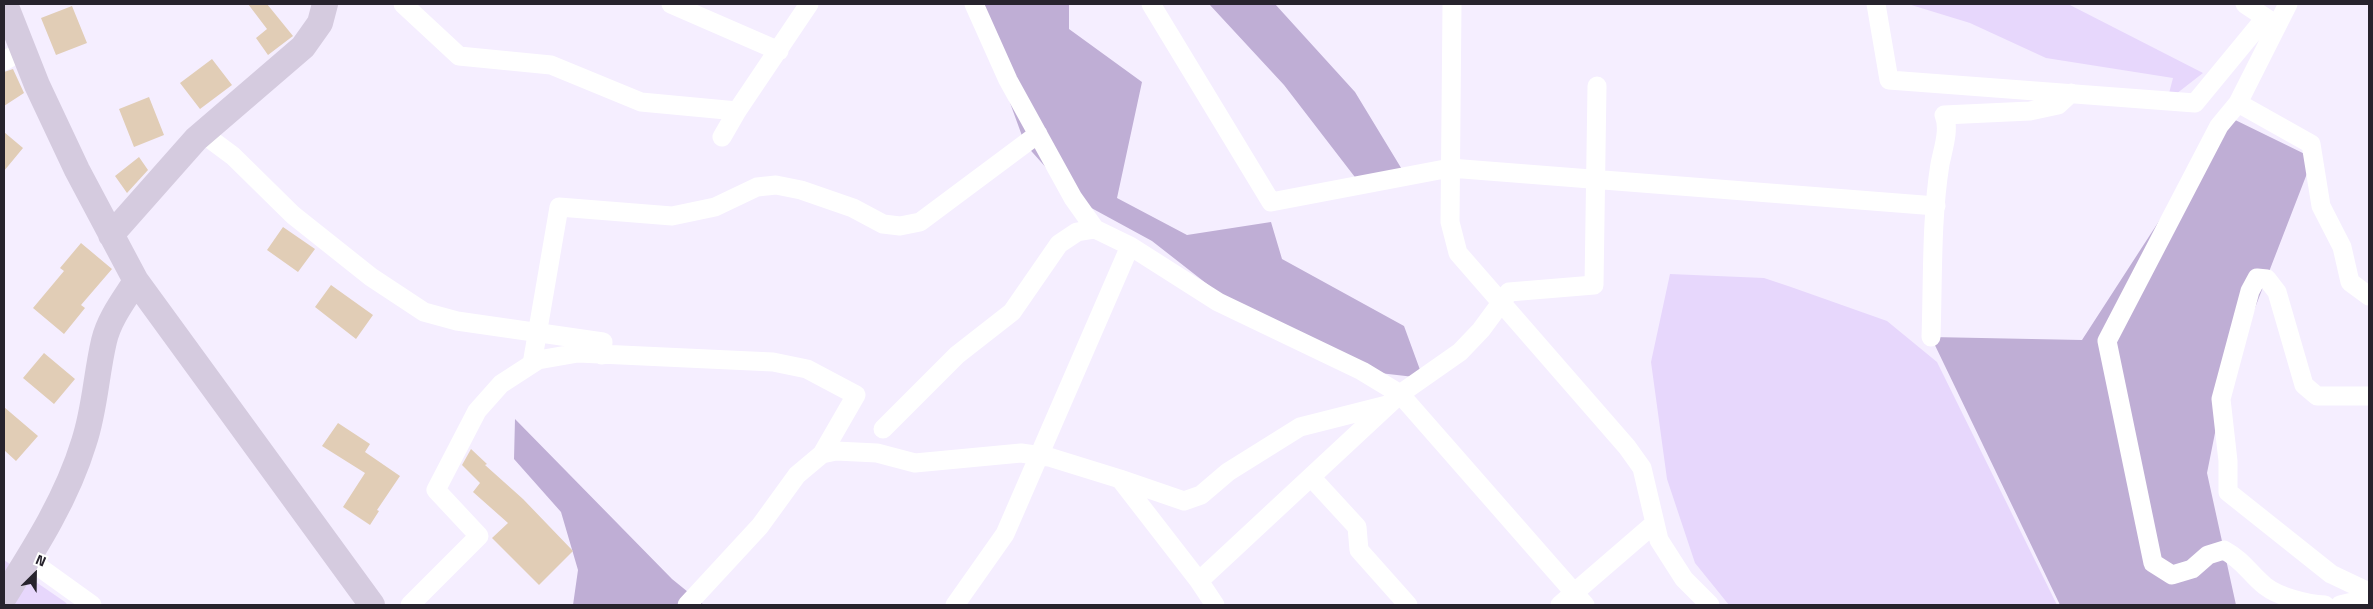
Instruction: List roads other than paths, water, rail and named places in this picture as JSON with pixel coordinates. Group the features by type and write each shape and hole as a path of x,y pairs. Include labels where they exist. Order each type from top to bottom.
{"street":[{"path":"5,4 14,56 136,282 372,605"},
{"path":"112,235 202,133 303,47 320,23 326,4"},
{"path":"403,4 459,56 551,65 641,102 737,110"},
{"path":"671,4 779,50"},
{"path":"722,136 737,110 809,4"},
{"path":"974,4 1008,80 1073,198 1095,229 1130,246 1218,302 1362,372 1394,400 1580,599"},
{"path":"1151,4 1271,202 1450,168 1936,206"},
{"path":"1452,4 1450,222 1458,254 1627,447 1642,468 1659,540 1684,579 1710,605"},
{"path":"1876,4 1889,80 2196,103 2288,4"},
{"path":"2245,4 2271,22"},
{"path":"2271,22 2238,103 2219,126 2106,341 2154,563 2172,575 2192,569 2208,555 2224,550 2239,558 2266,587 2305,604 2325,605"},
{"path":"1120,479 1205,597 1311,478 1394,400 1460,352 1509,292 1594,285 1598,86"},
{"path":"1931,336 1936,206 1939,169 1947,122 1944,115 2030,111 2058,105 2071,93"},
{"path":"2238,103 2311,144 2321,206 2342,247 2350,282 2369,296"},
{"path":"202,133 232,156 293,215 371,277 424,312 457,322 603,342 602,354"},
{"path":"532,364 559,207 672,216 715,207 757,187 776,185 801,190 853,208 883,224 900,226 920,222 1038,134"},
{"path":"883,429 957,355 1012,312 1059,244 1077,232 1095,229"},
{"path":"955,605 1005,534 1037,455 1130,246"},
{"path":"2369,396 2317,396 2304,385 2276,292 2267,279 2257,278 2250,291 2221,399 2228,461 2228,492 2331,574 2369,592"},
{"path":"4,597 28,559 74,474 91,418 104,340 113,317 136,282"},
{"path":"410,605 479,536 436,490 477,411 501,384 538,360 578,353 773,362 807,369 856,395 822,454 797,475 760,526 687,605"},
{"path":"822,454 836,451 877,453 915,463 1021,453 1037,455 1120,479 1184,501 1200,495 1228,472 1300,427 1394,400"},
{"path":"1311,478 1357,527 1360,550 1408,605"},
{"path":"1560,605 1580,599 1655,523"},
{"path":"28,559 92,605"},
{"path":"2340,605 2369,598"}]}
